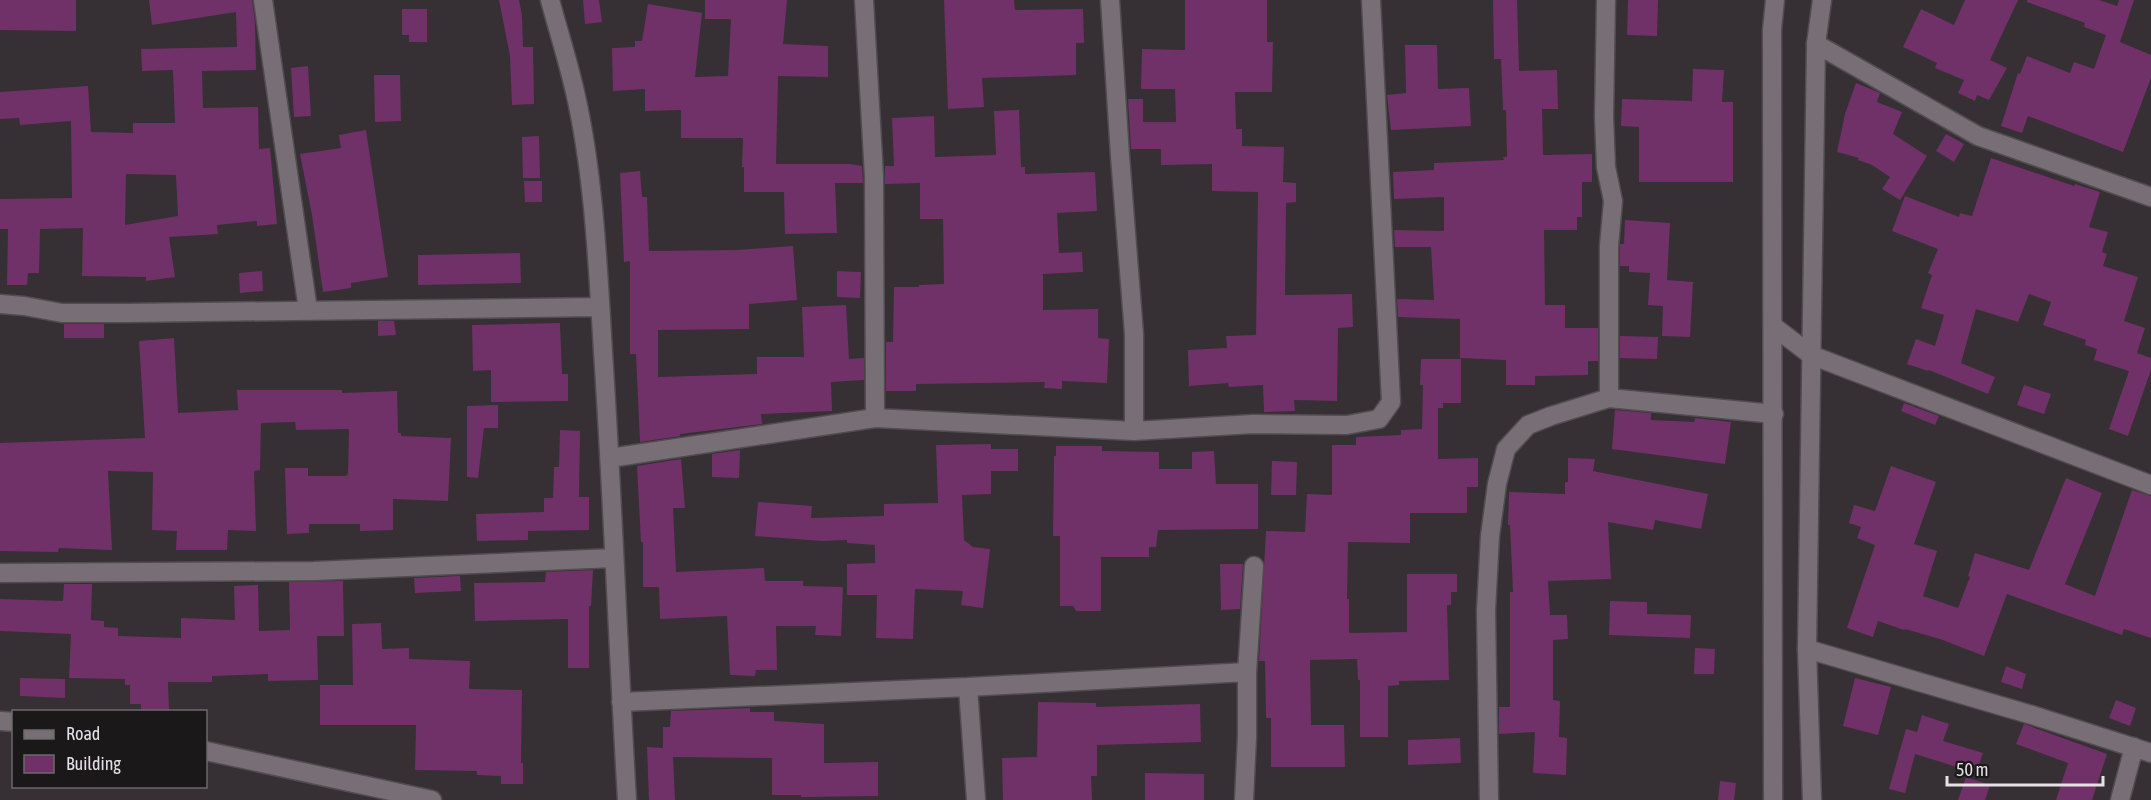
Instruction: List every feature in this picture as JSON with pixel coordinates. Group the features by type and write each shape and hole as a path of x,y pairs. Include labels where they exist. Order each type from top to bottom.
{"street":[{"path":"263,0 308,310"},
{"path":"550,0 575,92 588,171 610,458 627,800"},
{"path":"864,0 874,176 875,418"},
{"path":"1110,0 1134,334 1134,431"},
{"path":"610,458 875,418 1134,431 1254,424 1347,425 1379,419 1391,402 1371,0"},
{"path":"1606,0 1604,117 1606,167 1613,201 1609,246 1608,398"},
{"path":"1773,800 1772,30 1775,0"},
{"path":"1812,800 1807,649 1816,44 1822,0"},
{"path":"1816,44 1978,136 2151,197"},
{"path":"0,304 62,313 600,307"},
{"path":"1773,326 1811,355 2151,485"},
{"path":"1489,800 1486,610 1490,536 1497,484 1506,449 1528,425 1608,398 1774,414"},
{"path":"0,573 314,571 614,558"},
{"path":"1244,800 1247,737 1246,672 1254,566"},
{"path":"1807,649 2142,750 2120,800"},
{"path":"621,702 1246,672"},
{"path":"968,687 976,800"},
{"path":"207,751 432,800"}],"building":[{"path":"0,0 76,0 76,31 0,30"},
{"path":"149,0 252,0 256,70 202,71 203,108 258,107 259,149 270,148 277,224 257,226 257,221 217,225 218,234 169,237 175,277 146,281 146,277 82,276 83,228 40,229 39,273 28,273 27,285 7,285 8,229 0,229 0,199 72,198 71,121 20,125 19,118 0,119 0,92 88,86 91,132 133,133 133,123 175,123 173,70 142,71 141,49 237,47 236,12 152,25","holes":["126,174 176,175 178,216 125,225"]},
{"path":"499,0 519,0 523,47 533,47 534,104 512,105 510,56"},
{"path":"583,0 599,0 602,22 585,24"},
{"path":"705,0 787,0 783,44 828,46 828,77 778,76 776,164 862,166 863,183 835,183 837,233 785,234 784,192 744,192 743,138 681,138 681,110 645,111 645,89 613,91 612,48 635,47 635,41 642,41 648,4 702,13 695,77 728,76 731,19 705,19"},
{"path":"944,0 1014,0 1015,10 1083,9 1084,43 1076,43 1076,75 982,78 984,107 948,109"},
{"path":"1185,0 1267,0 1267,42 1273,42 1272,92 1235,92 1236,129 1242,129 1242,146 1284,147 1283,182 1296,183 1296,202 1286,203 1285,295 1352,294 1353,327 1338,328 1337,401 1294,400 1295,411 1264,412 1263,385 1229,387 1228,383 1189,386 1188,350 1227,348 1226,336 1256,335 1258,192 1212,191 1212,164 1161,165 1161,149 1131,149 1128,99 1143,99 1143,122 1176,122 1175,89 1141,89 1142,49 1185,50"},
{"path":"1493,0 1517,0 1519,71 1557,70 1558,109 1542,109 1543,155 1592,154 1592,182 1582,182 1582,217 1577,217 1577,230 1544,230 1545,305 1565,305 1565,328 1598,328 1598,361 1588,361 1588,375 1535,376 1535,385 1506,385 1506,360 1460,358 1460,319 1398,317 1397,299 1434,300 1431,247 1395,247 1394,230 1444,231 1444,197 1394,199 1393,172 1434,170 1434,163 1504,160 1503,157 1507,157 1506,110 1503,110 1501,59 1494,59"},
{"path":"1628,0 1658,0 1657,36 1627,35"},
{"path":"1965,0 2018,0 1990,60 2007,68 1989,100 1977,95 1975,101 1958,93 1964,80 1935,68 1937,63 1903,47 1921,9 1954,25"},
{"path":"2027,0 2099,0 2117,6 2119,0 2134,0 2120,42 2151,55 2151,78 2123,152 2028,116 2022,133 2001,126 2018,73 2020,74 2027,56 2070,73 2074,62 2094,69 2106,35 2084,27 2085,23 2027,2"},
{"path":"402,9 427,9 427,42 409,42 409,35 402,35"},
{"path":"1405,45 1437,45 1438,89 1469,88 1471,126 1391,130 1387,95 1406,93"},
{"path":"308,66 311,116 294,117 291,68"},
{"path":"1693,69 1724,70 1722,102 1733,102 1733,182 1639,182 1639,127 1621,126 1622,99 1692,101"},
{"path":"374,75 400,75 401,121 375,122"},
{"path":"1856,83 1880,93 1877,102 1902,112 1893,134 1927,156 1900,200 1882,189 1890,177 1872,165 1858,160 1859,158 1837,152 1845,114"},
{"path":"1019,110 1021,167 1025,167 1025,174 1095,172 1097,211 1057,213 1059,253 1082,252 1083,272 1043,274 1043,310 1098,309 1098,338 1109,339 1107,383 1062,381 1062,389 1044,388 1045,382 916,384 916,391 886,391 886,342 893,342 894,287 944,284 943,219 920,219 920,183 885,184 885,166 894,166 892,118 934,116 935,157 996,155 994,111"},
{"path":"366,130 388,277 351,283 351,288 323,292 312,215 300,154 341,148 339,135"},
{"path":"1946,134 1964,144 1954,162 1936,151"},
{"path":"539,136 540,178 523,178 522,137"},
{"path":"1991,158 2074,186 2075,184 2100,192 2089,227 2108,232 2102,252 2107,254 2103,266 2138,277 2124,321 2145,328 2137,353 2151,358 2151,370 2128,436 2109,429 2129,371 2094,360 2097,349 2085,345 2086,340 2043,325 2051,302 2029,294 2018,322 1976,309 1961,363 1995,377 1988,394 1929,370 1907,364 1916,339 1935,346 1944,315 1921,308 1932,275 1928,273 1938,249 1892,231 1905,196 1959,217 1960,213 1972,216"},
{"path":"640,171 642,197 647,197 649,251 738,250 793,246 797,300 749,304 749,329 658,330 658,377 757,374 757,357 804,357 802,307 846,305 849,359 864,358 864,380 831,382 832,411 761,414 762,424 680,434 680,436 640,442 636,354 630,354 630,261 624,262 620,173"},
{"path":"524,181 542,181 542,202 525,202"},
{"path":"1625,220 1670,223 1667,280 1693,282 1690,337 1662,336 1663,306 1648,305 1650,273 1629,272 1629,266 1620,266 1620,244 1624,244"},
{"path":"520,253 521,283 418,285 418,255"},
{"path":"262,271 263,291 240,293 239,273"},
{"path":"837,271 861,272 860,298 837,297"},
{"path":"378,321 394,321 396,335 378,336"},
{"path":"560,323 562,374 568,374 568,401 491,402 491,370 473,371 472,325"},
{"path":"64,324 104,324 104,338 64,338"},
{"path":"1620,336 1658,337 1657,359 1620,358"},
{"path":"174,338 178,413 238,410 237,390 342,390 342,393 397,391 398,433 401,433 401,436 451,438 448,501 393,499 393,530 360,531 360,524 309,524 309,533 287,534 285,468 308,468 308,476 346,476 348,474 349,429 296,430 295,422 261,423 260,470 254,471 256,531 228,530 227,550 176,550 177,531 152,530 153,472 108,471 112,550 59,548 58,552 0,551 0,443 145,438 139,341"},
{"path":"1421,359 1461,359 1461,403 1443,403 1443,408 1438,408 1438,459 1478,458 1478,487 1467,487 1467,513 1410,513 1410,543 1348,542 1349,633 1407,632 1407,574 1457,574 1457,592 1451,592 1451,605 1447,605 1449,680 1399,681 1399,685 1388,686 1388,737 1360,737 1360,680 1358,680 1357,659 1310,660 1311,725 1344,725 1345,767 1271,767 1271,718 1266,718 1265,661 1259,661 1266,531 1305,532 1307,494 1332,495 1332,445 1356,445 1356,437 1401,435 1401,430 1422,429"},
{"path":"2024,385 2051,394 2044,414 2017,405"},
{"path":"1904,403 1939,416 1935,425 1901,411"},
{"path":"498,405 498,428 484,428 478,478 467,477 467,406"},
{"path":"1615,410 1651,413 1651,420 1694,422 1695,418 1731,422 1725,464 1612,449"},
{"path":"560,430 580,431 579,497 589,497 589,530 528,531 528,540 477,541 476,514 544,512 544,498 553,498 554,467 559,467"},
{"path":"991,444 991,449 1018,449 1018,471 991,471 991,494 962,495 964,540 973,547 990,549 983,608 961,605 963,591 915,589 913,639 876,638 877,595 847,595 847,564 875,563 875,545 847,543 847,540 823,541 755,536 758,502 812,506 811,518 884,516 884,504 938,503 936,445"},
{"path":"1056,446 1102,446 1102,451 1159,452 1159,469 1192,469 1192,452 1214,451 1216,484 1258,484 1258,529 1158,530 1156,547 1149,547 1149,557 1101,557 1101,611 1076,611 1073,606 1060,606 1060,536 1053,536"},
{"path":"740,450 739,478 712,477 712,454"},
{"path":"1568,458 1595,459 1593,471 1708,494 1701,529 1655,520 1653,530 1608,522 1611,579 1548,581 1550,615 1567,615 1568,639 1553,640 1553,700 1560,701 1559,737 1567,738 1566,775 1533,773 1535,732 1499,734 1499,707 1510,707 1510,592 1513,592 1510,525 1508,525 1509,492 1565,494 1565,482 1568,482"},
{"path":"681,459 685,508 673,508 676,572 764,568 765,581 803,581 803,586 843,587 841,636 815,635 816,626 776,626 777,670 756,670 755,676 730,675 727,616 660,619 659,587 643,587 643,542 641,542 637,466"},
{"path":"1272,461 1297,462 1296,495 1271,495"},
{"path":"1891,466 1936,482 1914,544 1937,551 1923,596 1958,608 1970,577 1968,576 1975,553 2029,570 2066,478 2102,493 2065,584 2095,596 2132,490 2151,496 2151,638 2124,629 2122,635 2007,594 1984,656 1940,639 1878,621 1873,637 1847,628 1875,545 1857,538 1861,527 1849,523 1854,505 1875,511"},
{"path":"1220,564 1243,564 1240,609 1221,610"},
{"path":"593,570 591,606 589,606 589,668 568,668 568,619 475,621 474,583 545,582 546,572"},
{"path":"460,576 461,591 415,593 414,578"},
{"path":"343,581 344,636 317,636 318,680 268,681 268,674 212,676 212,682 168,682 169,710 141,710 141,704 130,704 130,685 125,685 125,679 69,678 71,634 0,631 0,599 63,601 64,584 92,584 91,620 104,621 104,627 118,628 118,636 181,638 181,618 235,620 234,586 258,585 259,631 290,630 289,582"},
{"path":"1610,601 1647,602 1647,614 1691,615 1690,638 1609,635"},
{"path":"381,623 382,649 409,648 409,659 470,661 469,689 522,690 523,784 501,784 501,776 477,775 477,771 415,770 416,725 320,725 320,685 353,685 352,624"},
{"path":"1695,648 1715,649 1714,674 1694,674"},
{"path":"2006,666 2026,674 2022,689 2001,682"},
{"path":"20,678 65,679 65,698 20,696"},
{"path":"1855,678 1891,687 1878,735 1843,726"},
{"path":"2116,700 2136,708 2130,726 2109,718"},
{"path":"1038,702 1096,703 1096,707 1200,704 1201,742 1097,745 1097,776 1091,776 1092,800 1003,800 1002,758 1037,757"},
{"path":"750,708 750,712 774,712 774,721 824,724 824,763 878,762 878,796 772,795 772,758 673,757 675,800 649,800 647,747 663,748 663,727 670,727 671,711"},
{"path":"1922,715 1949,724 1943,741 1983,753 1976,773 1915,754 1905,793 1889,789 1906,729 1917,732"},
{"path":"2024,724 2107,754 2092,800 2056,800 2068,763 2016,744"},
{"path":"1460,738 1461,763 1408,765 1408,740"},
{"path":"1145,773 1204,774 1204,800 1145,800"},
{"path":"1966,777 1990,785 1985,800 1958,800"},
{"path":"1720,781 1736,783 1734,800 1718,800"}]}
